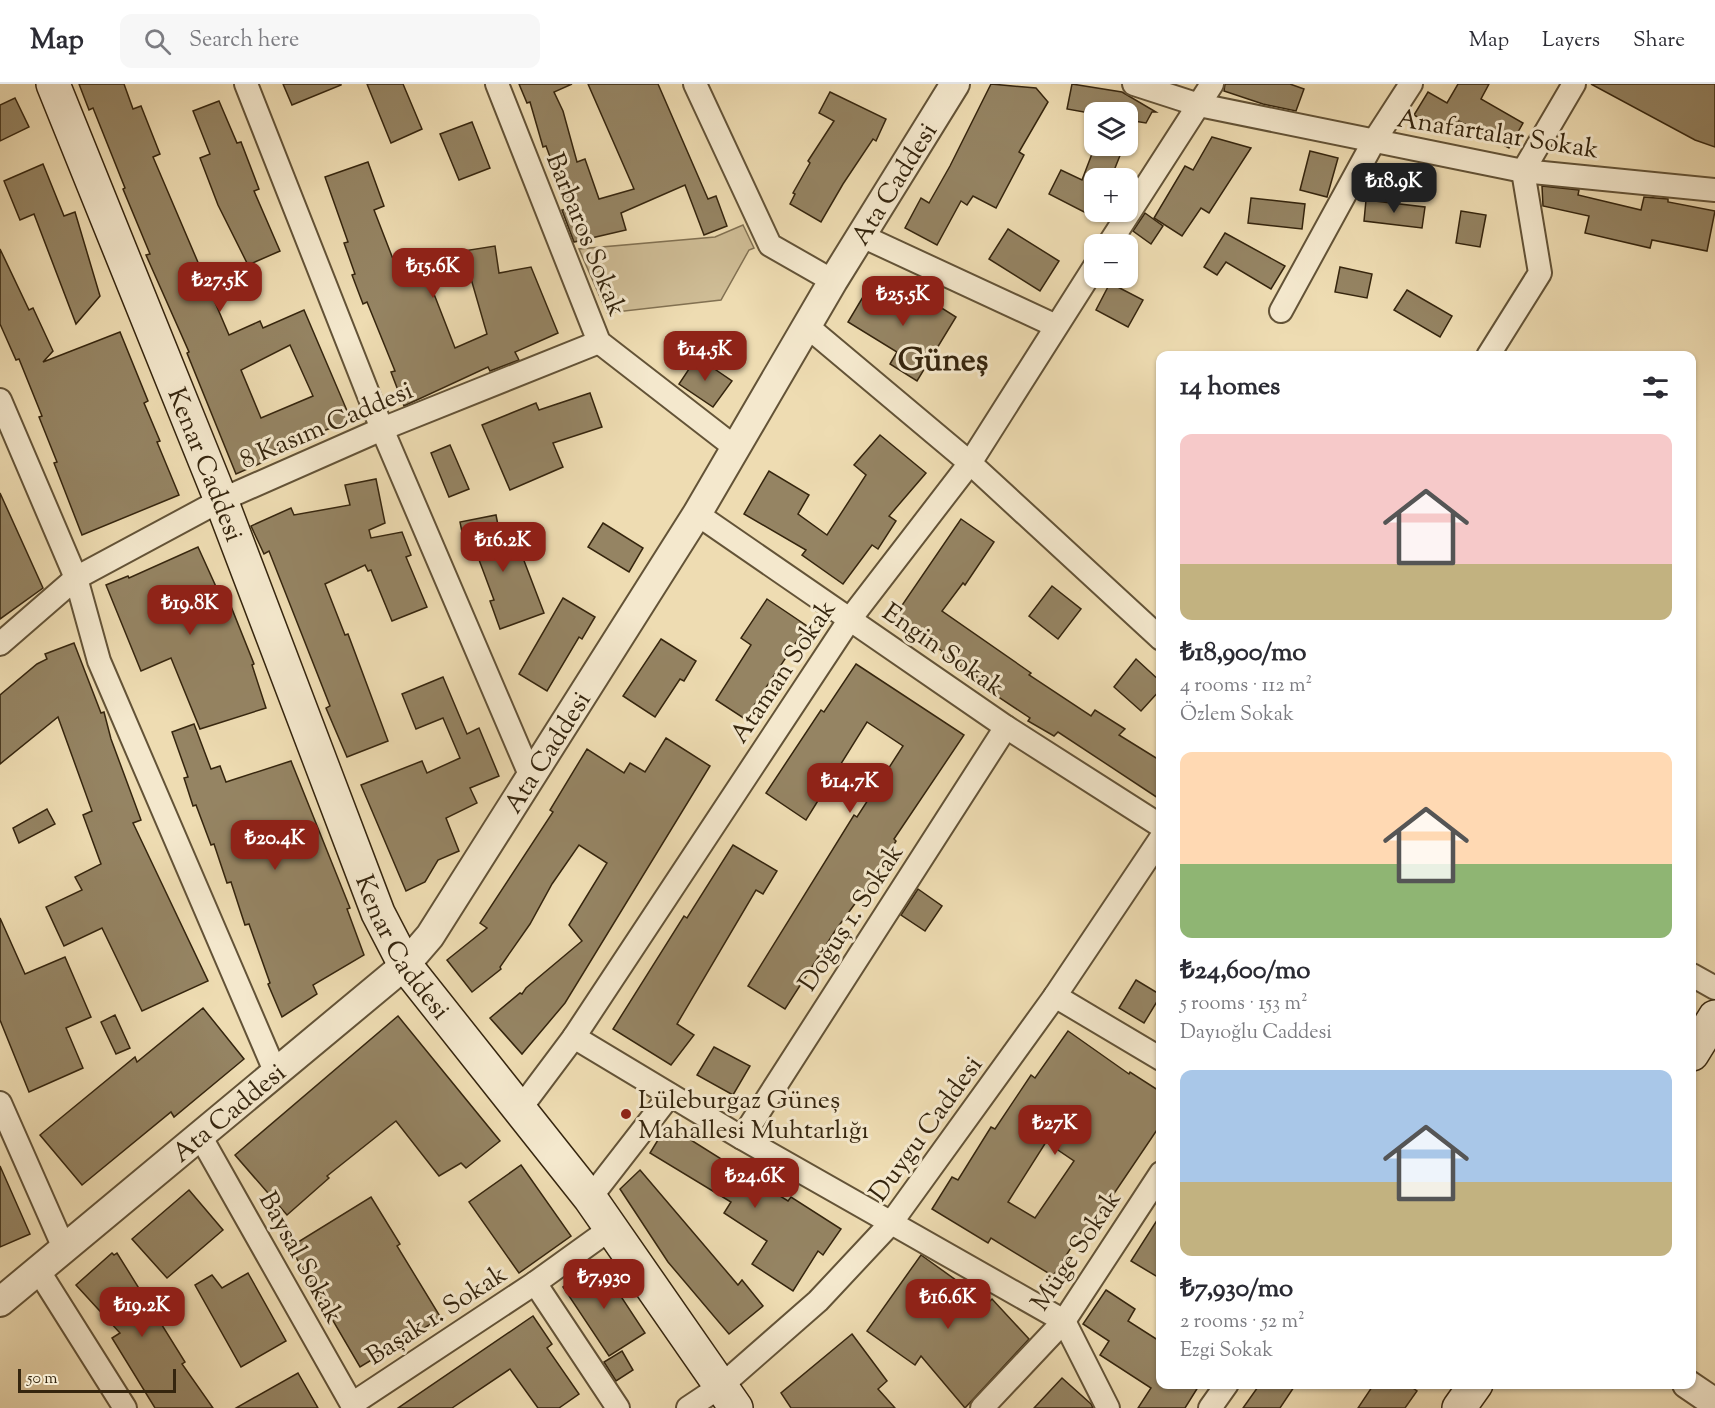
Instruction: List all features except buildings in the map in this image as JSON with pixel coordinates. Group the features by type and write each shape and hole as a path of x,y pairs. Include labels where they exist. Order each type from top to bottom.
{"main road":[{"name":"Kenar Caddesi","path":"53,84 221,500 378,913 405,965 590,1198 728,1397"},
{"path":"1696,1047 1715,1017"},
{"path":"1459,1408 1472,1389"}],"street":[{"path":"246,84 382,429 531,777"},
{"name":"Barbaros Sokak","path":"497,84 599,342 737,449"},
{"path":"695,84 770,245 832,281"},
{"name":"Ata Caddesi","path":"0,1302 405,965 449,909 737,449 832,281 955,84"},
{"name":"Anafartalar Sokak","path":"1134,84 1199,105 1523,171 1715,190"},
{"path":"1115,234 1212,84"},
{"path":"1281,311 1374,141 1411,84"},
{"path":"1491,351 1540,273 1523,171 1574,84"},
{"path":"862,236 1056,326"},
{"name":"Ataman Sokak","path":"520,1109 574,1037 850,619 970,464 1084,283"},
{"path":"808,327 970,464 1156,634"},
{"name":"8 Kasım Caddesi","path":"0,644 76,578 221,500 382,429 599,342"},
{"path":"0,400 76,578 99,661 276,1071"},
{"name":"Engin Sokak","path":"697,514 1006,727 1156,823"},
{"name":"Doğuş 1. Sokak","path":"742,1138 1006,727"},
{"name":"Duygu Caddesi","path":"688,1408 728,1397 891,1223 1055,996 1156,845"},
{"path":"1696,977 1715,988"},
{"path":"1055,996 1156,1056"},
{"path":"574,1037 742,1138 1064,1322 1108,1408"},
{"path":"590,1198 670,1095"},
{"path":"0,1103 64,1248"},
{"name":"Baysal Sokak","path":"200,1134 353,1406"},
{"name":"Müge Sokak","path":"982,1408 1064,1322 1156,1181"},
{"name":"Başak 1. Sokak","path":"353,1406 535,1283 610,1229"},
{"path":"38,1270 125,1408"},
{"path":"535,1283 618,1408"},
{"path":"1210,1408 1223,1389"},
{"path":"1694,1389 1715,1403"}],"shaded area":[{"path":"743,225 754,248 749,250 721,300 607,313 579,249 715,237"}],"place":[{"name":"Lüleburgaz Güneş Mahallesi Muhtarlığı","path":"626,1114"}],"district":[{"name":"Güneş","path":"943,359"}]}
